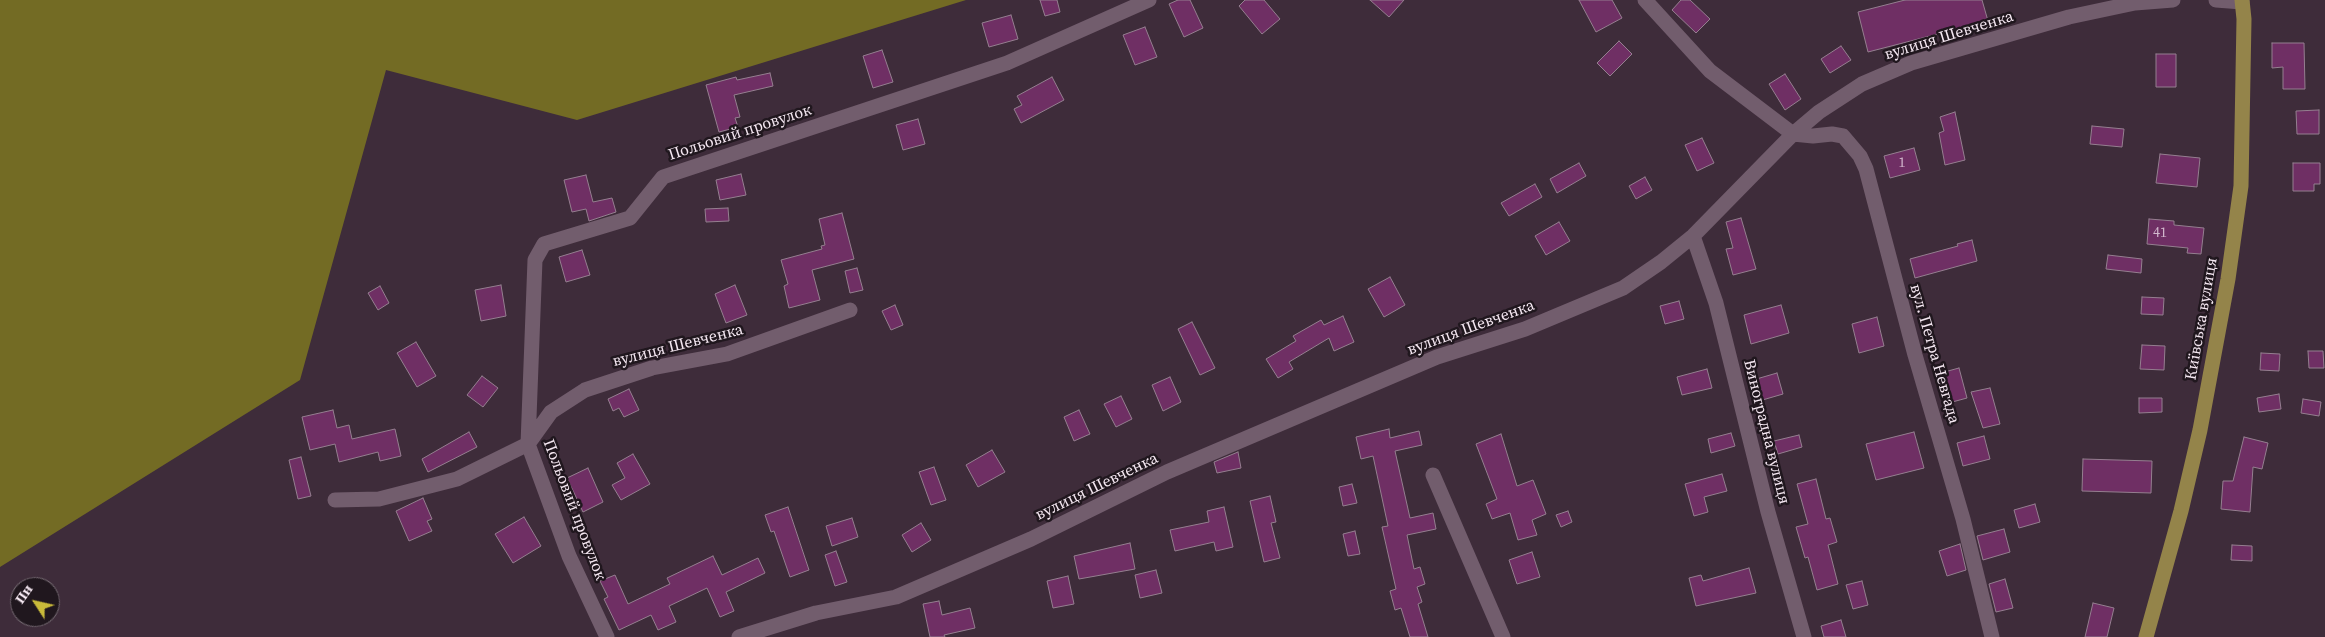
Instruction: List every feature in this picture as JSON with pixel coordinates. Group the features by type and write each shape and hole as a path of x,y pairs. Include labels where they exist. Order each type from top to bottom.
{"main road":[{"name":"Київська вулиця","path":"2146,637 2181,511 2200,430 2228,280 2241,186 2242,1"}],"street":[{"path":"1121,11 1133,0"},
{"name":"Польовий провулок","path":"607,637 569,556 528,444 535,260 544,244 630,218 663,177 1007,63 1121,11 1150,0"},
{"path":"1645,0 1710,71 1793,134"},
{"name":"вулиця Шевченка","path":"739,637 816,613 896,597 1031,539 1166,472 1438,357 1525,328 1623,288 1661,262 1693,236 1793,134 1819,112 1862,84 1911,63 2069,18 2135,3 2173,0"},
{"path":"2216,0 2242,1"},
{"name":"вул. Петра Невгада","path":"1793,134 1843,136 1860,156 1866,169 1915,355 1963,519 1992,637"},
{"name":"Виноградна вулиця","path":"1693,236 1716,303 1768,512 1804,637"},
{"name":"вулиця Шевченка","path":"335,500 379,499 457,479 528,444 551,412 585,390 652,368 727,354 850,310"},
{"path":"1433,475 1503,637"}],"shaded area":[{"path":"0,0 966,0 577,120 386,70 300,380 0,567"}],"building":[{"path":"1040,0 1057,0 1060,12 1045,16"},
{"path":"1178,0 1190,0 1203,28 1184,37 1169,4"},
{"path":"1245,0 1264,0 1280,19 1262,34 1239,6"},
{"path":"1370,0 1404,0 1389,17"},
{"path":"1579,0 1612,0 1622,18 1596,32"},
{"path":"1681,0 1690,0 1710,19 1696,33 1672,10"},
{"path":"1905,0 1982,0 1988,21 1868,52 1858,12"},
{"path":"1011,15 1018,39 989,47 982,23"},
{"path":"1145,27 1157,57 1135,65 1123,35"},
{"path":"1619,41 1632,54 1610,76 1597,63"},
{"path":"2272,43 2304,43 2305,89 2283,89 2283,67 2272,68"},
{"path":"1841,46 1851,60 1830,73 1821,59"},
{"path":"882,50 893,82 873,88 863,56"},
{"path":"2156,54 2176,54 2176,87 2156,87"},
{"path":"770,73 773,86 734,95 740,117 735,118 738,127 719,132 706,85 736,77 737,80"},
{"path":"1785,74 1801,99 1785,110 1769,84"},
{"path":"1052,77 1064,100 1021,123 1014,109 1022,105 1017,96"},
{"path":"2319,110 2319,134 2297,134 2296,111"},
{"path":"1955,112 1965,160 1945,165 1939,133 1944,131 1940,117"},
{"path":"918,119 925,144 903,150 896,125"},
{"path":"2092,126 2124,129 2122,147 2090,144"},
{"path":"1702,138 1714,163 1697,171 1685,145"},
{"path":"1914,148 1920,170 1890,178 1884,156"},
{"path":"2160,154 2200,158 2197,187 2156,183"},
{"path":"1579,163 1586,176 1557,193 1550,179"},
{"path":"2293,163 2320,163 2320,184 2314,184 2314,191 2293,191"},
{"path":"741,174 746,195 720,200 716,180"},
{"path":"586,175 593,202 612,198 616,212 589,221 586,209 572,212 564,180"},
{"path":"1645,177 1652,190 1636,199 1629,186"},
{"path":"1535,184 1542,197 1509,216 1501,203"},
{"path":"728,208 729,221 706,222 705,209"},
{"path":"842,213 854,259 812,270 820,300 789,308 784,286 788,284 781,260 822,249 821,246 825,245 819,219"},
{"path":"1741,218 1756,269 1733,275 1726,249 1733,248 1726,222"},
{"path":"2149,219 2174,221 2174,225 2204,228 2201,254 2187,253 2188,248 2147,244"},
{"path":"1559,222 1570,241 1546,255 1535,236"},
{"path":"1972,240 1977,261 1915,278 1910,259 1958,246 1957,244"},
{"path":"582,250 590,275 566,282 559,257"},
{"path":"2108,255 2142,259 2141,273 2106,269"},
{"path":"857,268 863,290 850,293 845,271"},
{"path":"1390,277 1405,305 1384,317 1368,289"},
{"path":"501,285 506,316 481,321 475,290"},
{"path":"735,285 747,315 726,323 715,294"},
{"path":"380,286 389,303 378,310 368,293"},
{"path":"2142,297 2164,298 2163,315 2141,314"},
{"path":"1679,301 1684,319 1665,324 1660,306"},
{"path":"895,305 903,325 891,330 882,311"},
{"path":"1781,305 1789,333 1751,344 1744,315"},
{"path":"1343,316 1354,342 1334,351 1329,338 1289,362 1293,369 1278,378 1266,359 1296,341 1293,336 1321,320 1324,325"},
{"path":"1877,317 1884,346 1859,353 1852,324"},
{"path":"1192,322 1215,368 1200,375 1178,329"},
{"path":"416,342 436,376 417,387 397,353"},
{"path":"2142,345 2165,346 2164,370 2140,369"},
{"path":"2308,351 2323,351 2324,368 2309,368"},
{"path":"2261,353 2280,354 2279,371 2260,370"},
{"path":"1959,368 1967,398 1945,404 1937,374"},
{"path":"1707,369 1712,388 1682,395 1677,377"},
{"path":"1777,373 1783,394 1759,401 1753,380"},
{"path":"482,376 498,388 483,407 467,395"},
{"path":"1170,377 1181,402 1163,411 1152,385"},
{"path":"1990,388 2000,424 1983,428 1971,392"},
{"path":"629,389 639,410 624,417 619,408 613,411 608,399"},
{"path":"2279,394 2281,409 2259,412 2257,398"},
{"path":"1121,396 1132,419 1116,427 1104,404"},
{"path":"2139,398 2162,398 2162,412 2139,413"},
{"path":"2303,399 2321,402 2319,416 2301,413"},
{"path":"333,410 337,428 349,425 352,439 395,429 401,456 380,461 378,452 339,462 335,444 310,450 302,417"},
{"path":"1079,410 1090,434 1074,441 1064,417"},
{"path":"1389,429 1390,438 1419,431 1422,445 1395,451 1410,518 1433,513 1436,529 1407,535 1414,569 1420,567 1425,584 1417,587 1422,602 1418,604 1428,637 1410,637 1401,608 1395,610 1390,591 1396,589 1382,527 1388,526 1373,456 1361,459 1356,437"},
{"path":"469,432 477,447 428,472 422,459"},
{"path":"1914,432 1924,468 1876,480 1866,444"},
{"path":"1731,433 1735,446 1711,453 1708,439"},
{"path":"1501,434 1517,486 1533,480 1546,514 1532,520 1537,535 1518,540 1510,513 1492,519 1486,504 1497,499 1476,444"},
{"path":"1799,435 1802,447 1778,454 1774,441"},
{"path":"1984,436 1990,459 1963,466 1957,443"},
{"path":"2244,437 2268,443 2262,469 2253,467 2250,512 2221,509 2223,481 2233,481"},
{"path":"992,450 1005,472 978,487 966,465"},
{"path":"1238,452 1241,468 1217,473 1214,462"},
{"path":"633,454 650,484 621,500 612,485 625,478 617,463"},
{"path":"301,457 311,496 298,499 289,460"},
{"path":"2083,459 2152,461 2151,493 2082,491"},
{"path":"934,467 946,500 931,505 919,472"},
{"path":"588,468 603,502 583,512 567,478"},
{"path":"1722,474 1727,491 1704,497 1708,512 1694,516 1685,484"},
{"path":"1816,479 1826,519 1830,518 1837,542 1828,545 1838,584 1817,590 1808,557 1805,558 1796,527 1808,524 1797,484"},
{"path":"1352,484 1357,503 1343,506 1339,487"},
{"path":"1270,496 1276,522 1271,523 1280,558 1264,562 1250,501"},
{"path":"423,498 432,519 427,521 432,531 409,541 396,511"},
{"path":"2035,504 2040,522 2019,528 2014,510"},
{"path":"788,507 809,570 790,577 774,531 771,532 765,515"},
{"path":"1224,507 1233,547 1216,551 1214,542 1175,551 1170,530 1209,522 1207,511"},
{"path":"1568,511 1572,522 1561,527 1556,515"},
{"path":"524,517 541,546 513,563 495,534"},
{"path":"852,518 858,537 832,546 826,526"},
{"path":"921,523 931,540 912,552 902,535"},
{"path":"2004,529 2010,552 1983,560 1977,536"},
{"path":"1355,531 1360,554 1348,556 1343,534"},
{"path":"1130,543 1135,569 1079,579 1074,556"},
{"path":"1960,544 1966,570 1947,576 1939,551"},
{"path":"2232,545 2252,546 2252,561 2231,560"},
{"path":"836,551 847,582 835,586 825,555"},
{"path":"1532,552 1540,577 1517,584 1509,560"},
{"path":"713,556 722,575 758,558 765,573 726,592 734,611 720,617 707,588 669,606 676,622 658,630 651,615 619,630 604,599 608,597 600,581 615,575 628,604 670,584 667,578"},
{"path":"1749,568 1756,593 1696,606 1689,578 1701,575 1703,581"},
{"path":"1156,570 1162,593 1140,598 1135,575"},
{"path":"1068,576 1074,604 1053,608 1047,581"},
{"path":"2005,579 2013,608 1996,612 1989,584"},
{"path":"1862,581 1868,605 1853,609 1846,585"},
{"path":"939,601 942,615 970,608 975,628 944,635 945,637 930,637 923,604"},
{"path":"2093,603 2114,608 2107,637 2085,637"},
{"path":"1841,620 1846,637 1824,637 1821,626"}]}
